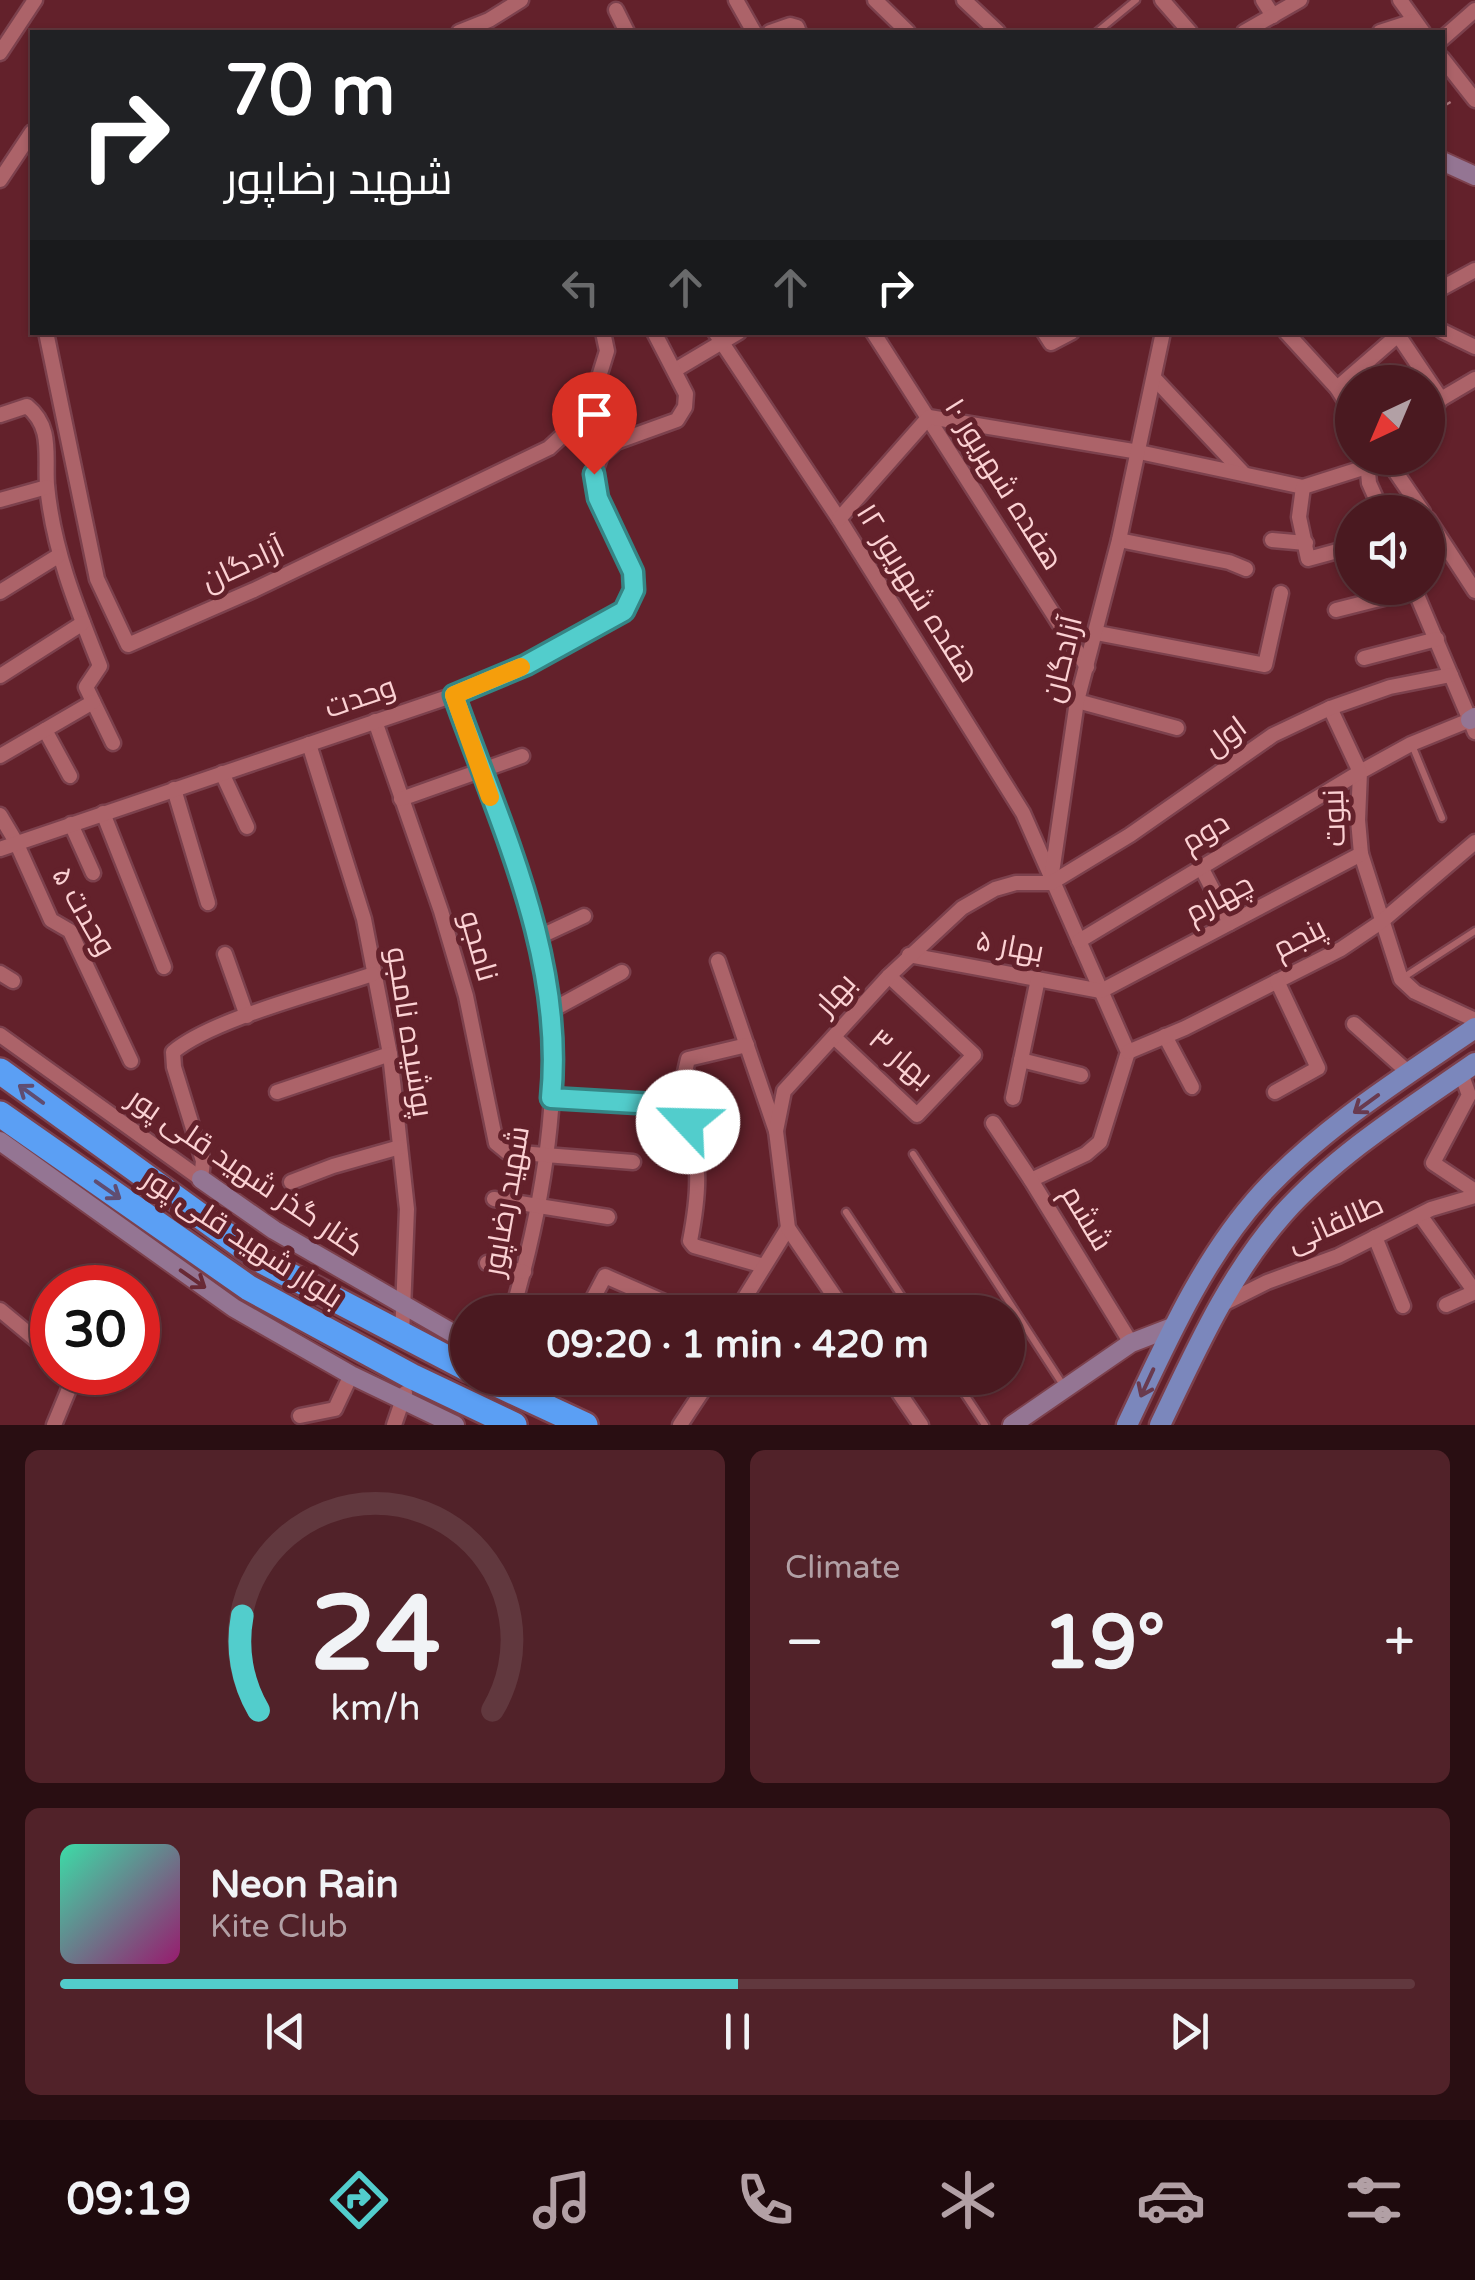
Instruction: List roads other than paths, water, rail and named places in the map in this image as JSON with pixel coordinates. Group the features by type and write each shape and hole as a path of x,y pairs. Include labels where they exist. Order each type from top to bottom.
{"highway":[{"name":"بلوار شهید قلی پور","path":"0,1071 264,1262 450,1361"},
{"name":"بلوار شهید قلی پور","path":"0,1114 70,1178 249,1288 502,1422"},
{"path":"249,1288 264,1262"},
{"path":"520,1395 585,1425"}],"main road":[{"path":"1128,1425 1175,1326 1226,1238 1262,1193 1304,1154 1475,1028"},
{"path":"1160,1425 1219,1306 1284,1213 1373,1136 1468,1068"}],"street":[{"path":"0,54 35,0"},
{"path":"493,26 521,0"},
{"path":"736,0 753,30"},
{"path":"876,0 906,30"},
{"path":"964,0 996,30"},
{"path":"1162,0 1188,30"},
{"path":"1262,0 1272,16"},
{"path":"1248,30 1300,0"},
{"path":"1400,0 1419,27"},
{"path":"616,10 626,30"},
{"path":"1445,36 1475,10"},
{"path":"1445,62 1475,100"},
{"path":"0,180 30,135"},
{"path":"1445,162 1475,176"},
{"path":"1445,286 1475,270"},
{"path":"1445,332 1475,347"},
{"name":"آزادگان","path":"47,335 97,579 128,645 254,590 549,448 588,412 606,351 604,335"},
{"name":"وحدت","path":"0,849 454,695 526,665 624,611 634,590 633,572 598,498 594,474 601,454 616,442 677,420 685,406 686,394 656,335"},
{"name":"هفده شهریور ۱۰","path":"875,335 1087,666"},
{"path":"1046,335 1052,343 1067,335"},
{"name":"آزادگان","path":"1051,882 1078,701 1140,452 1162,335"},
{"path":"1289,335 1335,387"},
{"path":"1362,365 1396,335"},
{"path":"1398,335 1418,365"},
{"path":"675,370 718,338"},
{"name":"هفده شهریور ۱۲","path":"718,338 839,519 1023,813 1128,1052"},
{"path":"1154,378 1245,475"},
{"path":"1445,397 1475,379"},
{"path":"0,414 27,406 40,416 44,426 47,487 58,556 100,666 86,686 113,743"},
{"path":"839,519 928,417 1140,452 1303,487 1335,474"},
{"path":"0,500 47,487"},
{"path":"1303,487 1300,518 1307,551"},
{"path":"1119,540 1229,562 1246,569"},
{"path":"1272,540 1307,551 1335,549"},
{"path":"1445,545 1475,591"},
{"path":"0,592 58,556"},
{"path":"1097,633 1266,665 1280,593"},
{"path":"1336,610 1354,605"},
{"path":"1422,605 1474,723"},
{"path":"0,676 83,623"},
{"path":"1364,658 1437,639"},
{"name":"اول","path":"1051,882 1144,826 1273,735 1330,708 1390,687 1452,675"},
{"name":"شهید رضاپور","path":"454,695 540,937 552,1010 555,1062 544,1156 517,1295"},
{"path":"1078,701 1177,728"},
{"path":"0,756 93,702"},
{"path":"1330,708 1360,772"},
{"name":"نامجو","path":"375,722 441,911 466,996 496,1143 507,1152 544,1156"},
{"name":"نبوت","path":"1401,979 1362,854 1358,820 1360,772 1412,744 1474,723"},
{"path":"46,730 70,776"},
{"name":"پوشیده نامجو","path":"309,744 364,919 390,1054 407,1208 402,1338"},
{"path":"400,799 522,756"},
{"name":"دوم","path":"1079,941 1360,772"},
{"path":"222,773 247,827"},
{"path":"174,789 208,903"},
{"path":"103,813 164,967"},
{"name":"وحدت ۵","path":"0,815 51,920 70,931 130,1061"},
{"path":"71,824 92,873"},
{"name":"پنجم","path":"1128,1052 1341,949 1381,922 1475,842"},
{"name":"چهارم","path":"1101,991 1362,854"},
{"path":"1201,867 1230,923"},
{"name":"بهار","path":"788,1228 776,1131 784,1091 889,976 962,908 994,889 1016,883 1051,882"},
{"path":"540,937 584,916"},
{"path":"225,954 248,1016"},
{"name":"بهار ۵","path":"910,955 1101,991"},
{"path":"718,960 776,1131"},
{"path":"552,1010 622,972"},
{"path":"182,1204 201,1178 203,1161 174,1067 173,1052 185,1042 248,1016 373,974"},
{"name":"بهار ۳","path":"834,1037 917,1115 974,1055 889,976"},
{"path":"1013,1098 1038,979"},
{"path":"1401,979 1415,992 1475,1020"},
{"path":"1274,1092 1318,1068 1276,981"},
{"path":"1354,1024 1409,1074"},
{"name":"کنار گذر شهید قلی پور","path":"0,1035 274,1230 450,1332"},
{"path":"1165,1036 1192,1087"},
{"path":"746,1044 688,1059 682,1085 684,1110 700,1182 690,1241 694,1246 764,1266"},
{"path":"1031,1180 1086,1154 1100,1142 1128,1052"},
{"path":"277,1092 390,1054"},
{"path":"1020,1060 1081,1075"},
{"path":"1468,1068 1472,1097 1432,1163 1475,1193"},
{"path":"551,1098 671,1105 684,1110"},
{"name":"ششم","path":"993,1123 1131,1343"},
{"path":"0,1141 70,1178 234,1308 351,1374 455,1425"},
{"path":"291,1182 400,1147"},
{"path":"544,1156 633,1162"},
{"name":"طالقانی","path":"1219,1306 1475,1193"},
{"path":"494,1199 608,1217"},
{"path":"1420,1215 1475,1292 1446,1304"},
{"path":"746,1295 788,1228 833,1295"},
{"path":"1376,1237 1403,1306"},
{"path":"487,1263 524,1272"},
{"path":"595,1295 605,1276 648,1295"},
{"path":"0,1310 30,1335"},
{"path":"1015,1424 1131,1343 1175,1326"},
{"path":"300,1416 335,1409 351,1374"},
{"path":"394,1425 411,1376"},
{"path":"54,1425 66,1395"},
{"path":"540,1395 543,1406"},
{"path":"543,1406 548,1395"},
{"path":"680,1425 700,1395"},
{"path":"901,1395 921,1425"}],"lane":[{"path":"1098,30 1136,0"},
{"path":"1412,744 1442,818"},
{"path":"1401,979 1475,931"},
{"path":"913,1154 1065,1389"},
{"path":"846,1212 901,1295"},
{"path":"966,1395 986,1425"}]}
